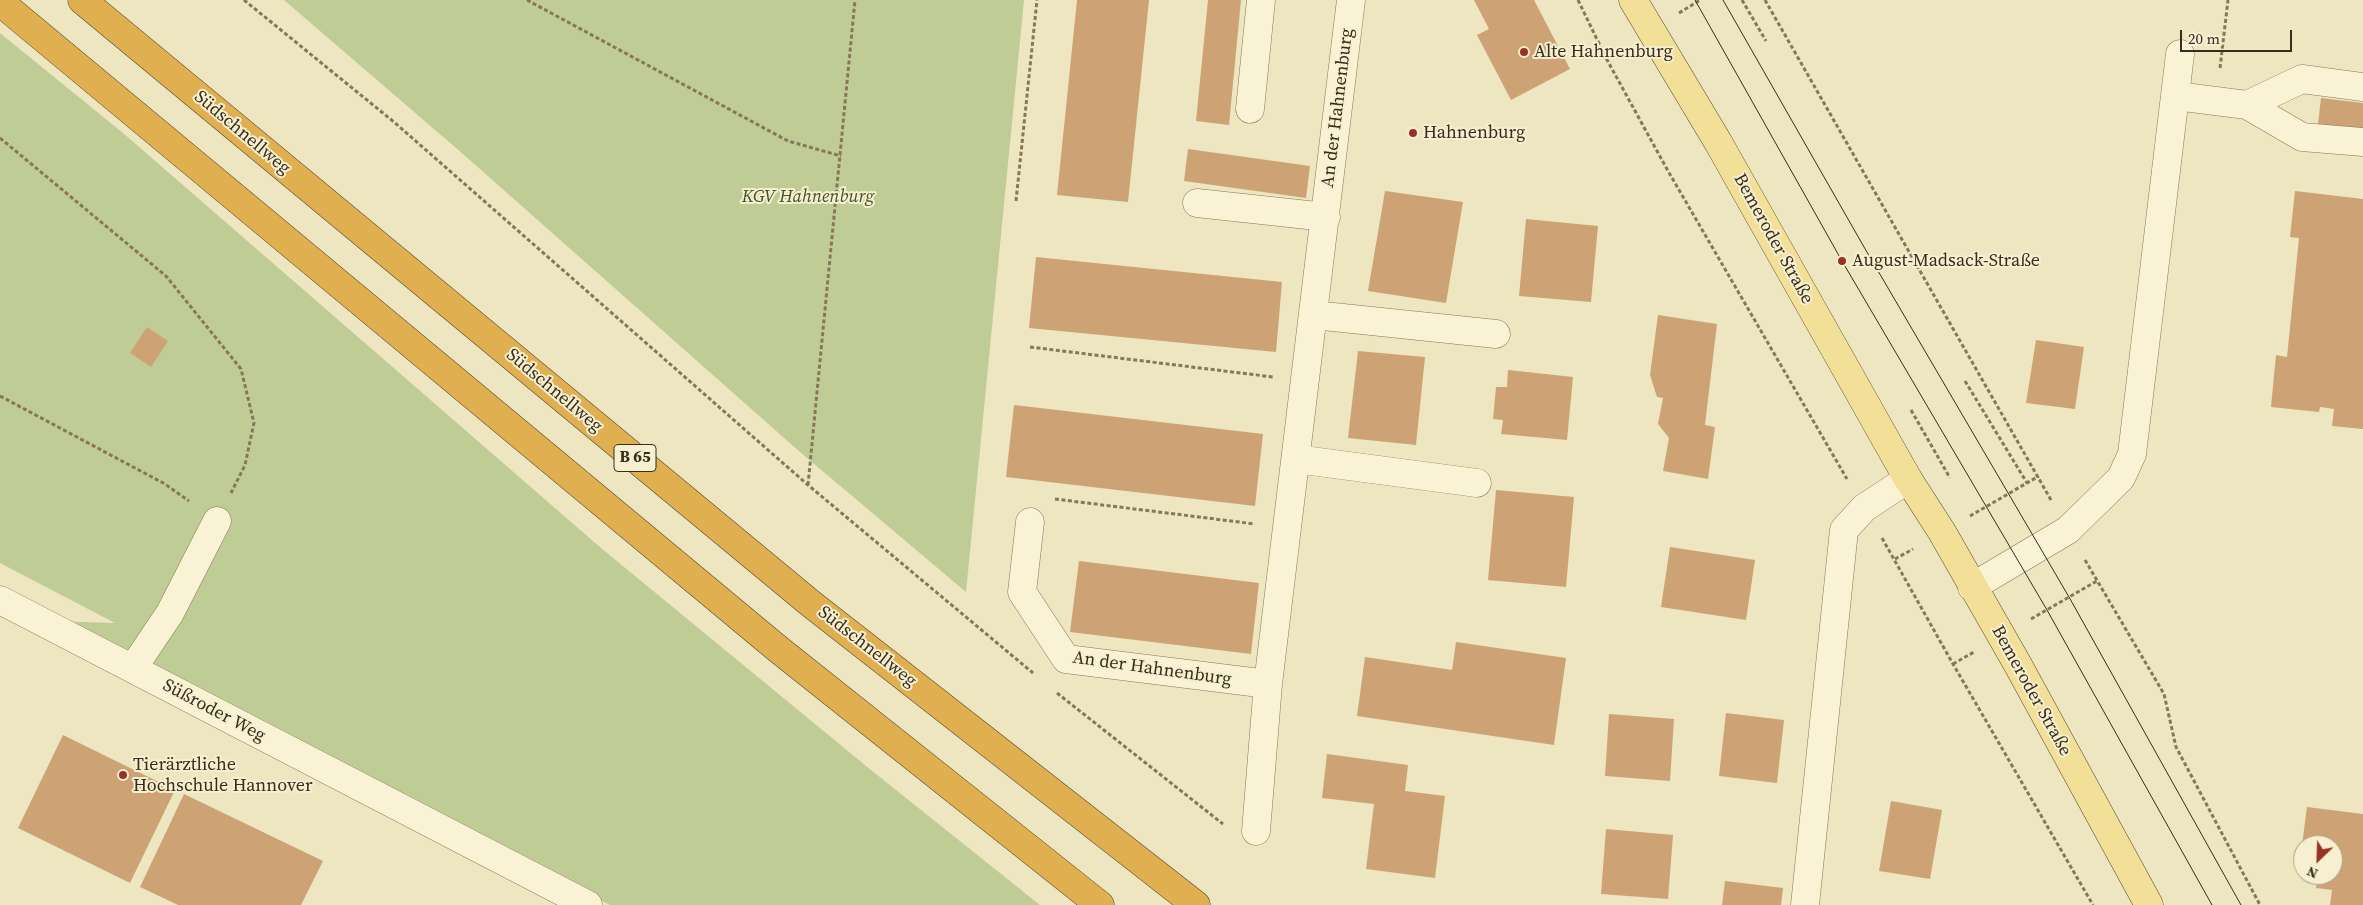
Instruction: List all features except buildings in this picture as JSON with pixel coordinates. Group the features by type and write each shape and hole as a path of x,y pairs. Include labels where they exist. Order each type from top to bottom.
{"highway":[{"name":"Südschnellweg","path":"82,0 810,603 1196,905"},
{"path":"0,2 770,643 1100,905"}],"main road":[{"name":"Bemeroder Straße","path":"1633,0 1718,142 1908,479 1942,532 2018,664 2149,905"}],"street":[{"path":"1250,109 1261,0"},
{"name":"An der Hahnenburg","path":"1256,831 1268,684 1351,0"},
{"path":"1972,587 2068,530 2121,478 2132,454 2180,54"},
{"path":"2247,105 2302,80 2363,87"},
{"path":"2176,96 2247,105 2302,137 2363,142"},
{"path":"1197,203 1326,216"},
{"path":"1314,315 1496,334"},
{"path":"1296,459 1477,483"},
{"path":"1805,905 1844,530 1864,508 1908,479"},
{"path":"133,668 170,613 217,521"},
{"name":"An der Hahnenburg","path":"1030,522 1022,592 1066,660 1268,684"},
{"name":"Süßroder Weg","path":"0,600 588,905"}],"path":[{"path":"244,0 394,122 808,485 1040,680"},
{"path":"527,0 788,142 841,156"},
{"path":"808,485 856,0"},
{"path":"1016,201 1037,0"},
{"path":"1578,0 1606,58 1668,171 2093,905"},
{"path":"1742,0 1766,41"},
{"path":"1765,0 2164,694 2176,746 2260,905"},
{"path":"2217,100 2228,0"},
{"path":"0,138 166,276 241,369 254,424 245,465 217,521 165,484 0,396"},
{"path":"1030,347 1305,382"},
{"path":"1965,380 2027,483"},
{"path":"1911,410 1953,483"},
{"path":"1030,522 1045,498 1288,528"},
{"path":"1967,507 1972,515"},
{"path":"1056,692 1224,825"}],"green space":[{"name":"KGV Hahnenburg","path":"284,0 1024,0 966,592 800,452 463,154"},
{"path":"0,33 123,133 601,548 871,770 1040,905 610,905 217,702 53,621 115,623 0,563"}],"tram line":[{"path":"1695,0 1842,261 2047,610 2212,905"},
{"path":"1723,0 1864,247 2069,597 2241,905"}],"place":[{"name":"Alte Hahnenburg","path":"1524,52"},
{"name":"Hahnenburg","path":"1413,133"},
{"name":"August-Madsack-Straße","path":"1842,261"},
{"name":"Tierärztliche Hochschule Hannover","path":"123,775"}]}
